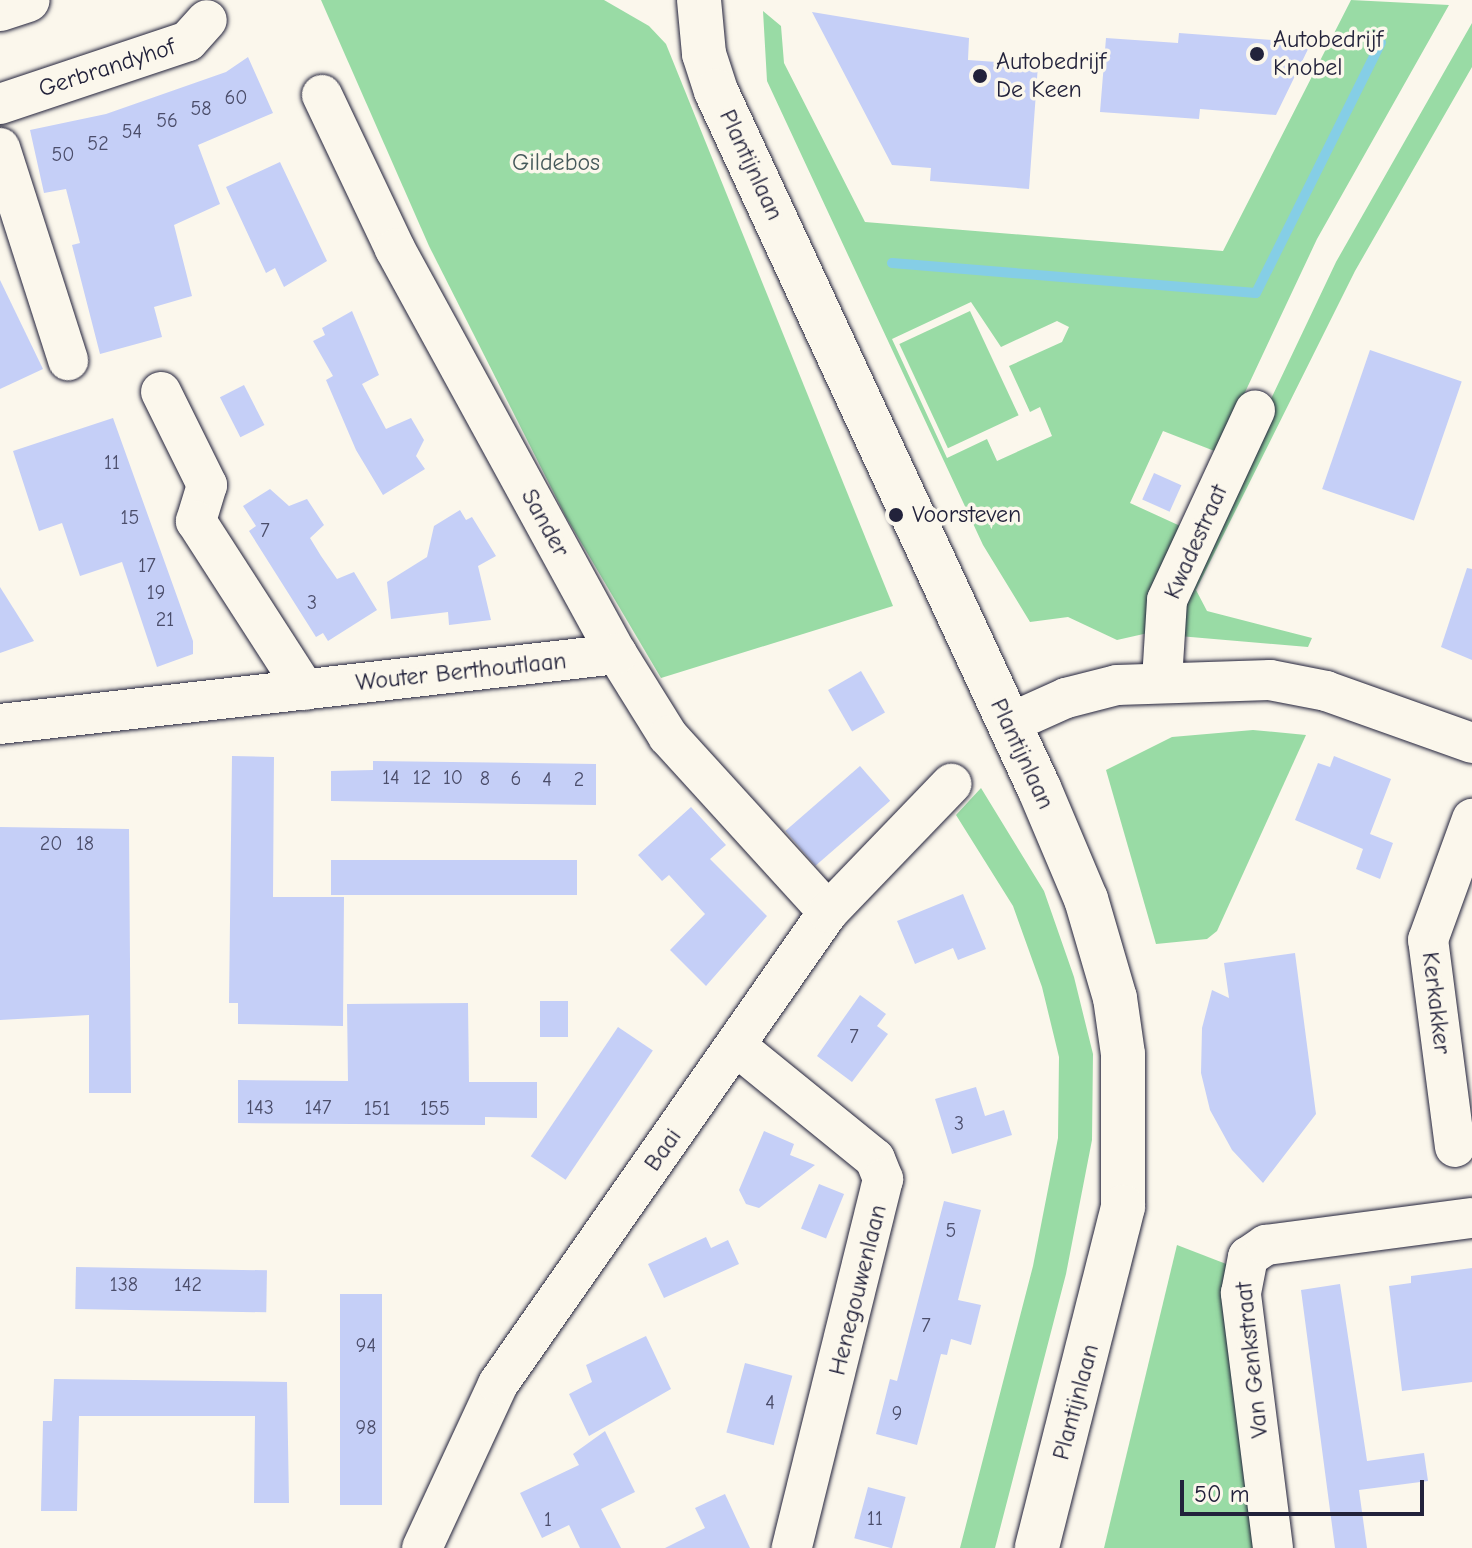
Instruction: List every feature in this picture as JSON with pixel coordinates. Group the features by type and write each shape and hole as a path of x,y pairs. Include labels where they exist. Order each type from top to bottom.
{"main road":[{"path":"0,9 28,0"},
{"name":"Plantijnlaan","path":"699,0 704,54 716,91 1008,724 1097,931 1123,1054 1126,1158 1118,1239 1037,1548"}],"street":[{"name":"Gerbrandyhof","path":"0,104 188,41 207,20"},
{"name":"Sander","path":"322,95 395,249 617,654 668,736 828,912"},
{"path":"0,148 68,360"},
{"path":"161,392 207,485 196,521 305,690"},
{"name":"Kwadestraat","path":"1162,680 1167,600 1255,410"},
{"name":"Wouter Berthoutlaan","path":"0,724 617,654"},
{"path":"1008,724 1080,694 1162,680 1270,680 1326,691 1472,743"},
{"name":"Baai","path":"422,1548 498,1384 828,912 951,784"},
{"name":"Kerkakker","path":"1455,1147 1428,940 1472,819"},
{"name":"Henegouwenlaan","path":"736,1046 875,1159 883,1179 792,1548"},
{"name":"Van Genkstraat","path":"1273,1548 1241,1293 1248,1257 1266,1245 1472,1218"}],"green space":[{"name":"Gildebos","path":"321,0 604,0 649,26 666,44 893,606 661,678 566,517 429,246"},
{"path":"1351,0 1449,5 1317,239 1217,452 1163,431 1130,503 1189,530 1148,633 1117,640 1068,617 1030,622 983,545 767,81 763,11 781,26 784,63 865,222 1223,251","holes":["971,302 1001,347 1057,321 1069,327 1062,342 1009,366 1030,412 1040,407 1052,436 997,461 987,439 947,458 892,339"]},
{"path":"1472,23 1472,67 1355,271 1196,590 1207,611 1312,638 1308,647 1179,636 1179,606 1252,439 1336,262"},
{"path":"970,311 1019,415 948,448 899,344"},
{"path":"1253,730 1306,735 1217,931 1207,939 1156,944 1106,770 1172,737"},
{"path":"981,788 1044,891 1074,977 1093,1054 1092,1140 1066,1274 995,1548 960,1548 1033,1266 1058,1138 1059,1057 1042,987 1013,906 956,815"},
{"path":"1177,1245 1234,1267 1257,1548 1104,1548"}],"building":[{"path":"812,12 969,38 968,60 1038,65 1029,189 930,181 931,168 892,165"},
{"path":"1179,33 1311,43 1276,115 1200,109 1199,119 1100,112 1106,38 1178,43"},
{"path":"248,57 273,113 198,145 220,204 174,225 192,296 154,307 162,337 100,354 72,245 80,243 66,189 44,193 30,130 106,114 226,72"},
{"path":"280,162 327,261 284,287 275,268 266,273 226,187"},
{"path":"0,280 43,369 0,389"},
{"path":"352,311 379,375 362,384 386,429 411,418 424,440 416,456 425,469 383,495 356,450 326,380 333,376 313,341 325,335 322,328"},
{"path":"1370,350 1462,382 1414,521 1322,489"},
{"path":"244,385 264,425 240,437 220,397"},
{"path":"113,418 193,641 193,654 157,667 122,562 80,576 62,523 39,531 13,451"},
{"path":"1154,473 1181,485 1170,512 1142,499"},
{"path":"270,489 289,506 307,499 324,525 310,538 321,556 337,579 354,572 377,610 328,641 323,633 316,637 249,531 256,526 243,506"},
{"path":"460,510 466,520 472,517 496,556 478,566 491,620 449,625 448,612 391,619 387,582 427,557 434,526"},
{"path":"1467,568 1472,569 1472,660 1441,647"},
{"path":"0,587 34,641 0,653"},
{"path":"861,671 885,713 852,732 828,690"},
{"path":"232,756 274,757 273,897 344,897 343,1026 238,1024 238,1003 229,1003"},
{"path":"1334,756 1391,779 1370,834 1393,843 1380,879 1356,869 1363,849 1295,820 1318,763 1330,767"},
{"path":"373,761 596,764 596,805 331,801 331,771 373,770"},
{"path":"860,766 890,801 815,866 785,831"},
{"path":"691,807 726,845 710,859 767,916 706,986 670,950 705,914 669,875 662,881 638,855"},
{"path":"0,827 129,829 131,1093 89,1093 89,1015 0,1020"},
{"path":"331,860 577,860 577,895 331,895"},
{"path":"963,894 986,949 958,960 953,948 915,964 897,921"},
{"path":"1295,953 1316,1114 1263,1183 1232,1150 1210,1110 1201,1073 1202,1028 1212,990 1229,998 1224,963"},
{"path":"860,995 886,1014 877,1026 888,1034 852,1082 817,1056"},
{"path":"540,1001 568,1001 568,1037 540,1037"},
{"path":"468,1003 469,1082 537,1082 537,1118 485,1117 485,1125 238,1123 238,1080 348,1081 347,1004"},
{"path":"618,1027 653,1050 566,1180 531,1156"},
{"path":"976,1087 985,1116 1004,1110 1012,1135 952,1154 935,1099"},
{"path":"764,1131 794,1144 790,1155 815,1165 759,1208 746,1204 739,1190"},
{"path":"819,1184 844,1194 826,1239 801,1229"},
{"path":"944,1201 981,1210 958,1300 981,1305 971,1345 951,1339 947,1355 941,1354 917,1445 876,1434 890,1379 897,1381"},
{"path":"706,1237 711,1248 728,1240 739,1264 664,1298 648,1264"},
{"path":"76,1267 267,1270 266,1312 75,1309"},
{"path":"1472,1268 1472,1382 1402,1391 1389,1286 1411,1283 1411,1276"},
{"path":"1340,1284 1367,1461 1424,1453 1428,1481 1359,1490 1367,1548 1335,1548 1301,1290"},
{"path":"340,1294 382,1294 382,1505 340,1505"},
{"path":"646,1336 671,1389 589,1436 569,1394 592,1382 586,1365"},
{"path":"745,1363 792,1376 774,1445 726,1433"},
{"path":"54,1379 287,1382 289,1503 254,1503 255,1416 79,1416 77,1511 41,1511 43,1421 52,1421"},
{"path":"605,1431 635,1492 601,1509 621,1548 580,1548 569,1525 542,1538 520,1493 579,1465 573,1454"},
{"path":"868,1487 906,1497 892,1548 854,1538"},
{"path":"725,1494 750,1548 665,1548 705,1528 695,1508"}],"waterway":[{"path":"892,263 1256,293 1381,42"}],"place":[{"name":"Autobedrijf Knobel","path":"1257,54"},
{"name":"Autobedrijf De Keen","path":"980,76"},
{"name":"Voorsteven","path":"896,515"}]}
